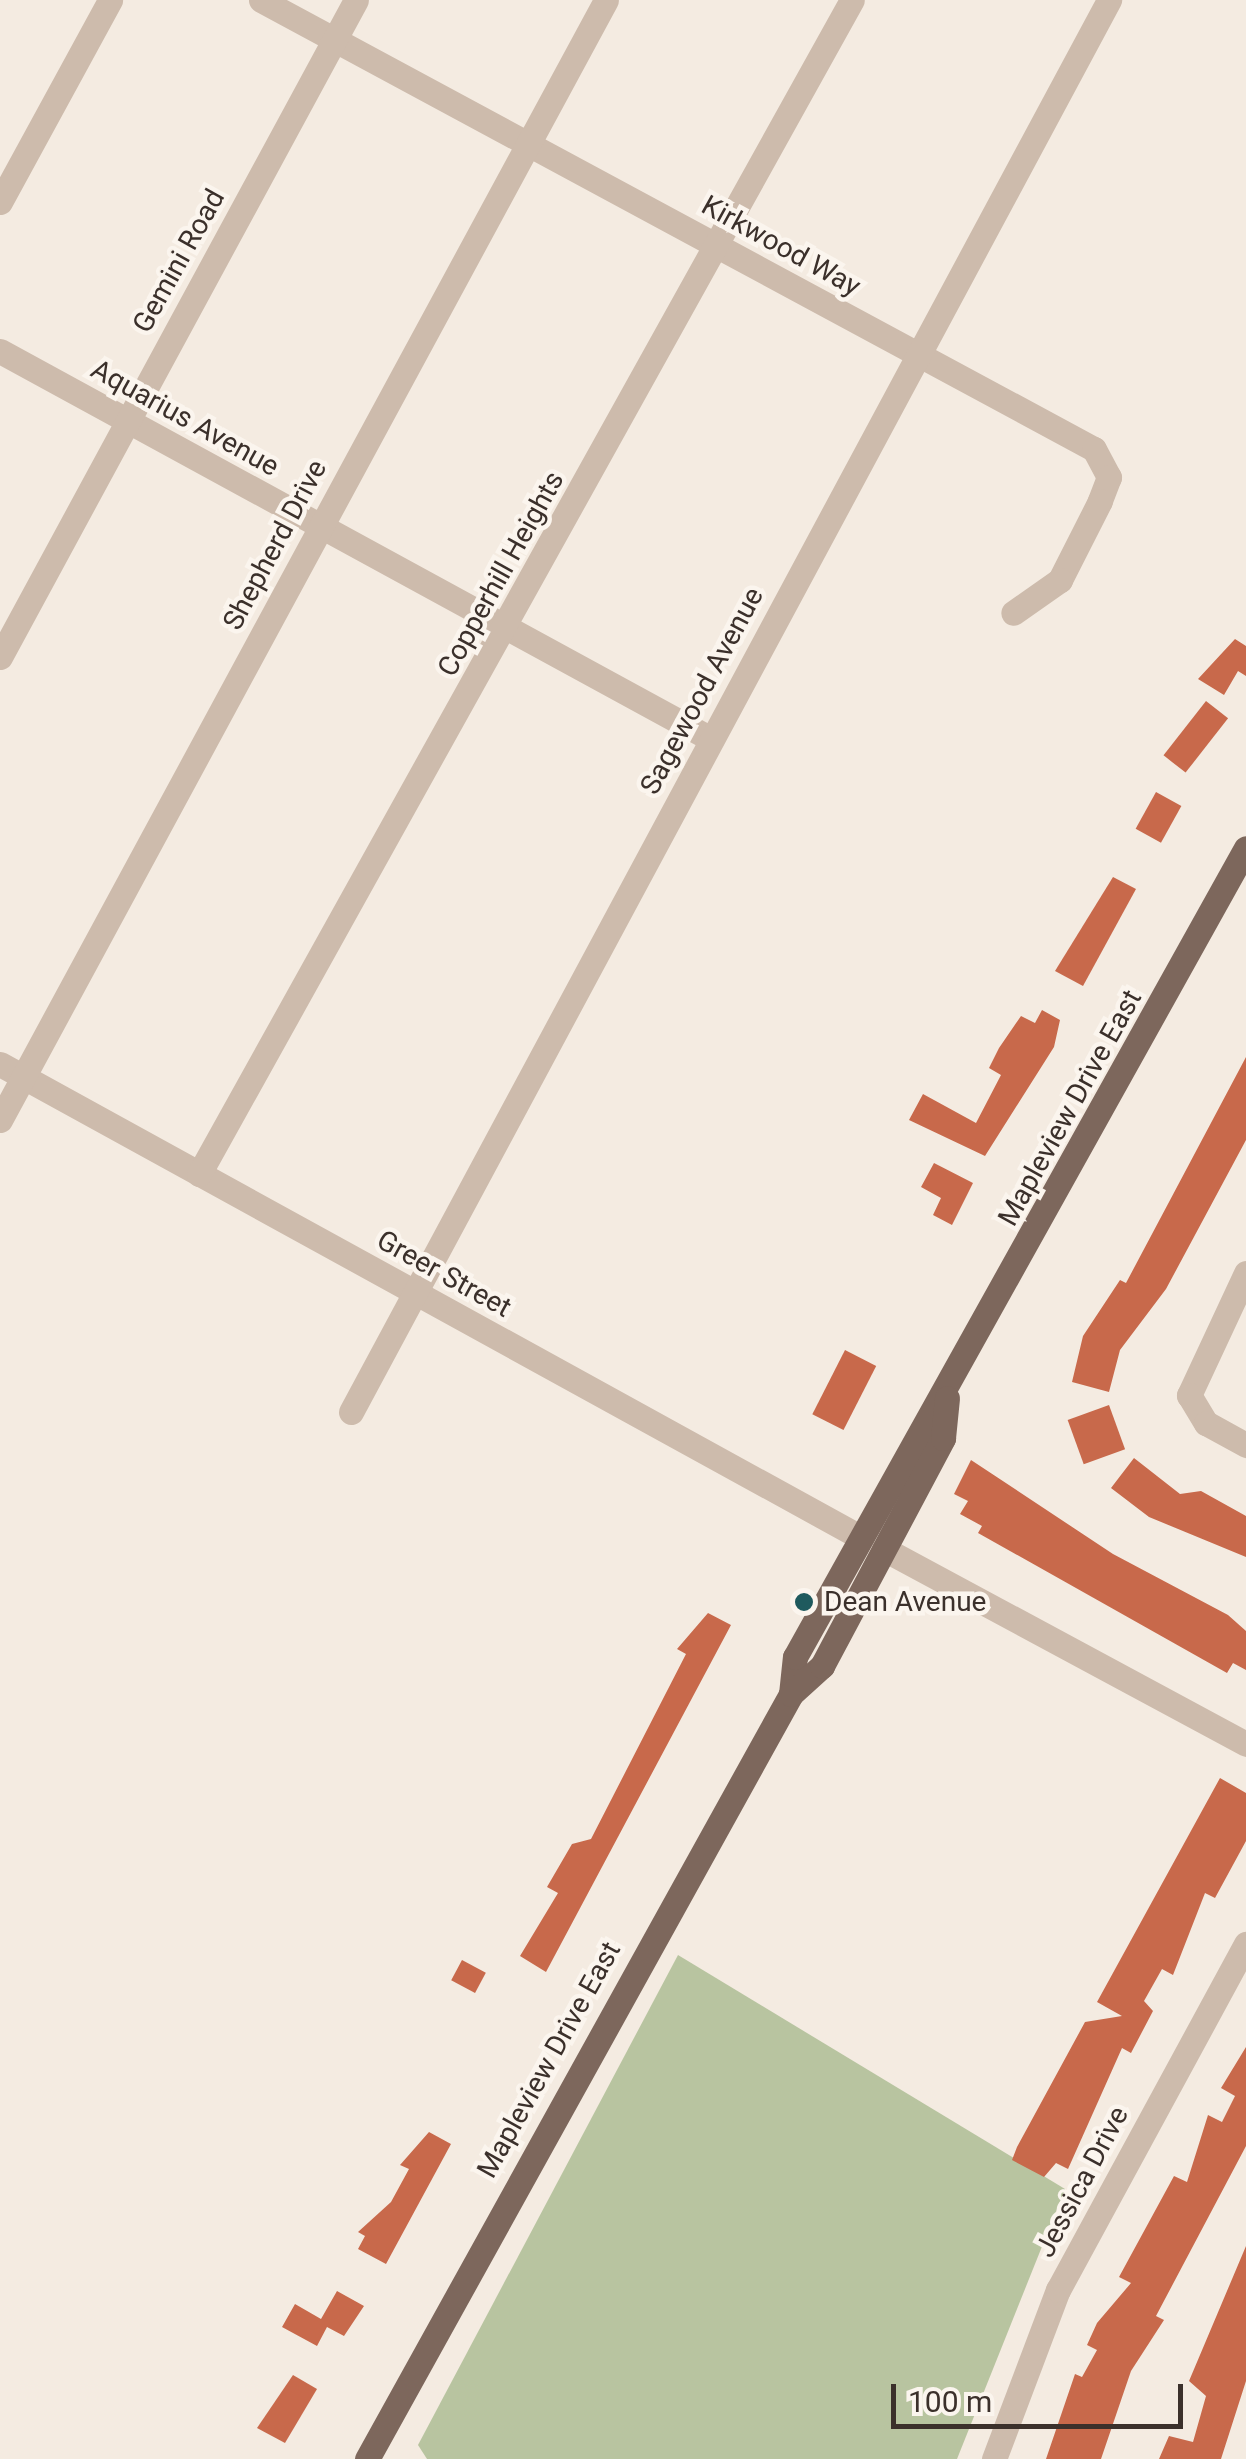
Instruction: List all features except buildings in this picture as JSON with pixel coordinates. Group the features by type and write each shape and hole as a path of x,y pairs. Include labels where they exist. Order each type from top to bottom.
{"main road":[{"name":"Mapleview Drive East","path":"791,1694 795,1657 920,1426 946,1398 1246,848"},
{"name":"Mapleview Drive East","path":"367,2459 791,1694 822,1666 943,1438 946,1398"}],"street":[{"path":"0,202 110,0"},
{"name":"Kirkwood Way","path":"260,0 1094,449 1108,477 1060,580 1014,613"},
{"name":"Gemini Road","path":"0,658 356,0"},
{"name":"Shepherd Drive","path":"0,1120 606,0"},
{"name":"Copperhill Heights","path":"199,1174 852,0"},
{"name":"Sagewood Avenue","path":"351,1412 1109,0"},
{"name":"Aquarius Avenue","path":"0,351 711,739"},
{"name":"Greer Street","path":"0,1064 860,1537"},
{"path":"1246,1274 1189,1395 1206,1423 1246,1445"},
{"path":"884,1549 1246,1744"},
{"name":"Jessica Drive","path":"994,2459 1058,2290 1246,1944"}],"green space":[{"path":"678,1955 1065,2189 957,2459 427,2459 418,2445"}],"place":[{"name":"Dean Avenue","path":"804,1602"}]}
